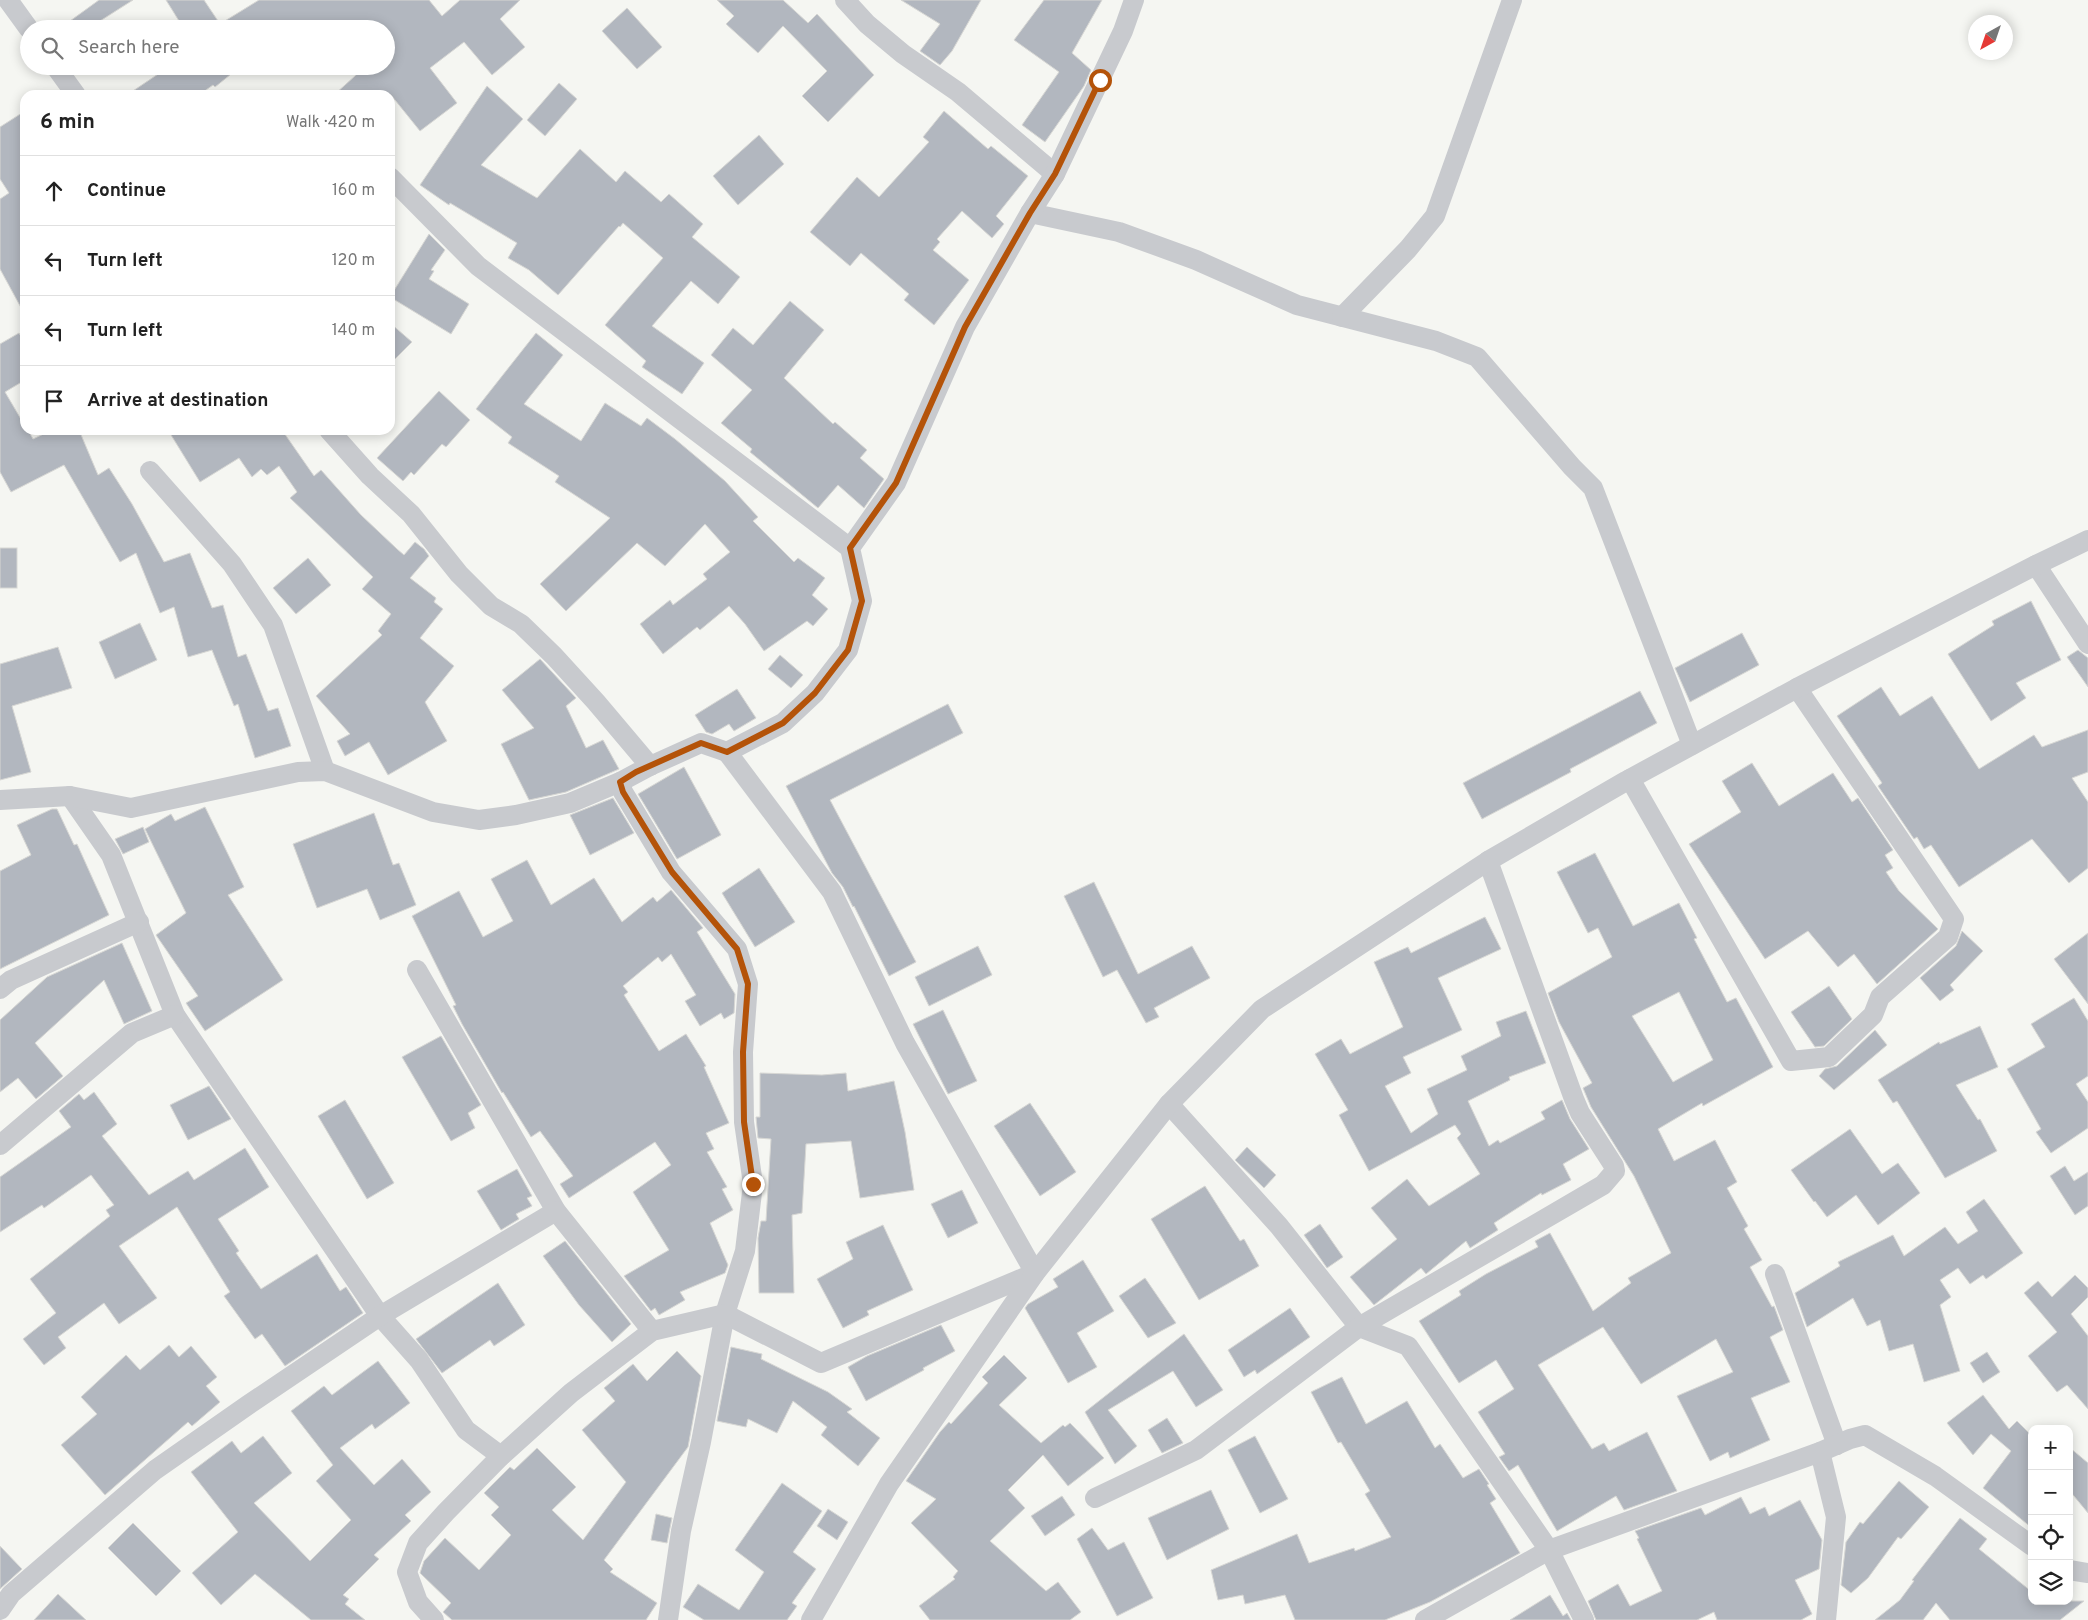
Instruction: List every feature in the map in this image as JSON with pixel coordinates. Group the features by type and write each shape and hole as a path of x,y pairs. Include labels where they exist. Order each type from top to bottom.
{"street":[{"path":"8,0 22,20"},
{"path":"845,0 874,30 902,54 958,92 1055,174"},
{"path":"850,548 896,483 965,327 1030,213 1055,174 1123,31 1134,0"},
{"path":"1342,317 1408,249 1434,216 1512,0"},
{"path":"62,75 72,90"},
{"path":"395,182 478,266 850,548 862,601 848,650 815,693 783,723 727,752"},
{"path":"1030,213 1119,232 1196,260 1297,305 1436,341 1477,357 1572,467 1593,488 1692,745"},
{"path":"333,435 370,476 412,514 459,574 492,606 521,624 554,656 650,766"},
{"path":"150,471 232,564 272,625 325,770"},
{"path":"811,1620 889,1484 1035,1273 1170,1104 1262,1009 1488,861 1630,779 1797,688 2088,540"},
{"path":"2036,565 2088,644"},
{"path":"1630,779 1791,1061 1829,1057 1873,1015 1880,997 1948,937 1954,918 1797,688"},
{"path":"0,800 70,796 131,808 298,772 325,770 433,812 479,820 570,804 701,743 727,752 832,892 905,1043 1035,1273"},
{"path":"620,782 623,792 672,872 737,949 748,984 743,1052 744,1122 753,1184 745,1251 725,1314 702,1442 681,1531 668,1620"},
{"path":"70,796 111,855 175,1015 380,1316 419,1360 466,1430 501,1456"},
{"path":"1095,1498 1196,1450 1359,1327 1603,1185 1615,1171 1614,1166 1580,1113 1574,1099 1488,861"},
{"path":"0,989 11,980 139,922"},
{"path":"417,970 556,1211 652,1331"},
{"path":"0,1145 132,1033 175,1015"},
{"path":"1170,1104 1279,1226 1359,1327 1408,1346 1549,1550 1584,1620"},
{"path":"0,1610 10,1594 155,1470 380,1316 556,1211"},
{"path":"434,1620 418,1602 407,1572 418,1543 501,1456 571,1394 652,1331 725,1314 821,1363 1035,1273"},
{"path":"1775,1274 1828,1448 1836,1517 1826,1620"},
{"path":"1425,1620 1549,1550 1865,1436 1935,1476 2028,1543"},
{"path":"2073,1571 2088,1573"}],"building":[{"path":"99,0 133,0 102,20 71,20"},
{"path":"166,0 204,0 217,20 178,20"},
{"path":"259,0 429,0 442,16 460,0 520,0 500,19 525,47 492,75 464,42 430,68 457,103 420,131 395,100 395,90 340,90 356,75 395,75 395,20 226,20"},
{"path":"717,0 783,0 808,23 817,14 874,75 828,122 802,96 827,71 783,26 758,53 726,24 734,16"},
{"path":"901,0 981,0 952,51 940,65 920,51 940,24"},
{"path":"1044,0 1102,0 1072,53 1091,70 1084,86 1045,142 1022,125 1059,72 1014,40"},
{"path":"627,8 662,47 637,69 602,31"},
{"path":"157,75 230,75 215,87 213,85 206,90 134,90"},
{"path":"559,83 577,99 545,136 527,120"},
{"path":"487,86 523,119 481,165 537,198 580,149 616,182 625,171 661,202 669,194 703,224 692,237 740,277 718,304 691,281 652,326 704,363 682,394 642,367 646,361 605,325 663,258 623,223 558,295 529,270 508,258 517,243 450,203 449,205 420,185"},
{"path":"944,111 988,149 991,146 1028,176 996,216 1004,224 992,238 962,211 937,239 940,242 933,250 969,280 934,325 904,300 909,294 861,253 850,266 810,232 857,177 879,197 929,142 923,137"},
{"path":"20,114 20,306 0,269 0,199 9,193 0,179 0,127"},
{"path":"759,135 784,164 738,205 713,176"},
{"path":"429,234 445,250 431,270 434,271 429,279 469,304 451,334 395,300 395,289"},
{"path":"790,301 824,330 784,378 833,424 835,422 867,450 860,458 884,479 864,508 838,485 818,508 750,452 752,449 721,423 752,390 711,355 733,328 753,345"},
{"path":"395,327 412,342 395,359"},
{"path":"19,333 20,335 20,383 5,392 20,418 20,435 31,435 33,439 41,435 81,435 98,475 109,468 132,504 164,562 190,553 212,608 223,605 238,657 246,654 268,711 278,708 291,746 255,758 238,704 234,706 212,650 188,657 174,607 160,613 136,553 120,562 64,465 11,492 0,472 0,344"},
{"path":"536,333 563,355 524,404 581,441 605,403 641,426 647,418 675,439 725,481 758,517 753,521 794,562 798,558 825,578 812,595 828,609 813,626 807,621 764,651 745,624 729,606 700,630 697,627 663,654 640,624 670,600 673,605 707,579 703,574 730,552 705,524 665,566 637,543 566,611 540,584 610,518 555,482 559,476 508,443 512,437 476,409"},
{"path":"439,391 470,420 446,447 442,444 414,475 411,472 403,481 377,458"},
{"path":"171,435 285,435 314,476 321,470 361,515 404,555 415,542 424,549 429,556 410,578 436,598 434,602 443,609 420,638 454,666 425,702 447,741 388,775 369,742 345,756 337,741 350,734 316,696 382,635 378,631 391,614 362,589 373,577 290,498 297,492 279,466 267,475 261,469 252,477 239,458 200,482"},
{"path":"0,548 17,548 17,588 0,588"},
{"path":"308,558 331,585 296,614 273,588"},
{"path":"2031,601 2061,660 2016,683 2026,698 1991,721 1948,654 1994,625 1992,621"},
{"path":"140,623 157,660 115,679 99,642"},
{"path":"1742,633 1759,665 1690,702 1675,668"},
{"path":"58,647 72,688 12,706 31,772 0,780 0,664"},
{"path":"2078,650 2088,658 2088,687 2067,657"},
{"path":"780,655 803,675 791,688 768,669"},
{"path":"540,659 576,698 566,706 586,748 603,740 619,769 566,792 529,800 501,744 534,728 502,690"},
{"path":"1881,687 1900,716 1932,696 1979,769 2034,735 2042,747 2088,730 2088,772 2072,778 2088,802 2088,868 2069,883 2032,839 1959,887 1931,845 1924,849 1917,837 1914,839 1878,786 1882,783 1837,716"},
{"path":"737,689 756,718 734,731 729,724 712,734 706,732 695,715"},
{"path":"1640,691 1657,723 1570,769 1571,772 1482,819 1463,783"},
{"path":"948,704 963,733 830,800 916,962 889,976 854,906 832,873 786,786"},
{"path":"1752,763 1779,806 1833,773 1852,802 1858,798 1893,850 1885,855 1893,868 1886,872 1899,891 1938,929 1877,984 1854,954 1838,967 1808,931 1765,959 1689,844 1741,812 1722,781"},
{"path":"684,767 721,835 677,859 638,794"},
{"path":"613,798 634,833 590,855 570,815"},
{"path":"205,807 244,887 228,895 283,980 205,1031 186,1003 198,996 156,935 186,913 145,829 171,814 175,821"},
{"path":"52,809 57,809 74,845 77,844 109,915 0,969 0,871 31,855 17,825"},
{"path":"374,813 393,865 399,863 416,905 380,920 367,889 317,908 293,844"},
{"path":"143,827 149,842 123,854 115,839"},
{"path":"1595,853 1633,926 1679,903 1697,938 1694,939 1727,1002 1736,998 1773,1067 1703,1106 1702,1103 1658,1129 1674,1161 1715,1140 1737,1182 1727,1188 1748,1226 1744,1229 1762,1260 1750,1267 1772,1307 1774,1306 1783,1330 1770,1337 1790,1382 1751,1398 1770,1440 1730,1458 1728,1452 1710,1461 1677,1396 1733,1372 1716,1339 1641,1384 1603,1327 1538,1365 1592,1449 1604,1443 1609,1451 1647,1432 1677,1491 1624,1510 1616,1496 1557,1531 1518,1465 1509,1471 1499,1457 1505,1454 1478,1412 1514,1389 1496,1360 1459,1383 1419,1321 1461,1295 1459,1291 1486,1274 1538,1247 1535,1241 1550,1233 1593,1311 1631,1283 1628,1278 1671,1253 1634,1176 1591,1107 1583,1088 1592,1083 1559,1022 1548,993 1612,957 1598,928 1588,933 1557,872","holes":["1679,992 1713,1060 1673,1082 1632,1016"]},
{"path":"527,860 551,905 594,878 622,922 653,897 657,902 671,890 703,928 697,932 735,994 734,1013 724,1019 721,1013 700,1026 685,1001 696,995 671,954 662,962 658,957 623,986 628,992 624,995 659,1051 686,1034 706,1066 704,1067 729,1123 706,1133 714,1149 707,1152 727,1187 722,1189 733,1210 710,1223 728,1265 725,1273 680,1292 685,1300 659,1315 655,1308 651,1311 624,1276 669,1250 633,1192 671,1165 655,1142 569,1198 560,1184 573,1176 540,1131 531,1137 502,1093 462,1024 453,1006 456,1005 412,916 459,891 483,937 513,921 491,879"},
{"path":"759,868 795,922 755,947 722,893"},
{"path":"1094,882 1138,974 1192,946 1210,978 1154,1008 1159,1017 1146,1023 1117,970 1103,977 1064,896"},
{"path":"1485,917 1501,949 1438,978 1462,1030 1403,1057 1411,1073 1385,1086 1411,1133 1438,1114 1427,1089 1467,1070 1461,1056 1501,1036 1496,1022 1526,1011 1546,1063 1509,1077 1510,1080 1468,1101 1489,1146 1498,1140 1500,1143 1545,1119 1541,1112 1562,1100 1570,1119 1589,1149 1563,1164 1571,1180 1542,1195 1541,1193 1494,1223 1498,1230 1470,1248 1466,1241 1426,1274 1421,1268 1374,1305 1350,1277 1397,1239 1371,1208 1407,1179 1429,1206 1480,1174 1457,1138 1461,1134 1455,1125 1369,1171 1339,1115 1348,1110 1315,1054 1341,1039 1350,1054 1403,1027 1374,962 1408,947 1411,953"},
{"path":"1962,931 1983,951 1950,985 1954,990 1940,1001 1920,978 1956,946"},
{"path":"2088,933 2088,1004 2054,959"},
{"path":"122,943 152,1011 124,1024 104,980 35,1043 63,1076 36,1099 18,1078 0,1092 0,1020 47,977"},
{"path":"978,946 992,975 929,1006 915,977"},
{"path":"1829,986 1852,1019 1824,1046 1815,1047 1791,1012"},
{"path":"2074,998 2088,1021 2088,1076 2076,1084 2088,1102 2088,1128 2051,1153 2036,1132 2041,1129 2007,1069 2045,1047 2031,1024"},
{"path":"943,1010 977,1081 948,1094 913,1024"},
{"path":"1980,1026 1998,1067 1956,1085 1978,1120 1980,1119 1997,1151 1945,1178 1897,1101 1893,1103 1878,1080 1939,1042 1940,1044"},
{"path":"1875,1030 1887,1045 1834,1090 1819,1076 1825,1069 1837,1066"},
{"path":"441,1036 481,1105 468,1113 475,1128 451,1141 402,1057"},
{"path":"760,1073 822,1075 846,1073 848,1091 894,1081 905,1132 914,1190 860,1198 851,1141 806,1144 802,1213 792,1215 794,1293 759,1293 758,1238 761,1221 766,1221 771,1139 758,1138 756,1117 760,1117"},
{"path":"209,1086 231,1119 188,1140 170,1105"},
{"path":"94,1092 117,1124 102,1136 149,1195 188,1171 194,1180 245,1148 269,1187 218,1219 239,1251 236,1253 261,1289 317,1254 340,1291 346,1287 363,1313 285,1366 262,1334 255,1339 224,1296 230,1292 177,1207 119,1246 157,1298 119,1324 104,1303 58,1337 66,1348 44,1365 23,1339 56,1313 30,1279 110,1216 106,1210 114,1205 91,1175 44,1208 42,1205 0,1232 0,1177 71,1127 59,1111 79,1094 84,1100"},
{"path":"345,1100 394,1183 367,1199 318,1116"},
{"path":"1030,1103 1076,1172 1040,1196 994,1126"},
{"path":"1850,1129 1882,1174 1898,1163 1920,1193 1878,1225 1856,1195 1827,1217 1791,1170"},
{"path":"1247,1147 1276,1175 1264,1188 1235,1160"},
{"path":"2065,1166 2074,1181 2088,1172 2088,1206 2075,1215 2050,1176"},
{"path":"517,1169 532,1196 527,1198 532,1206 516,1214 519,1219 501,1230 477,1191"},
{"path":"1205,1186 1240,1241 1244,1239 1259,1266 1199,1300 1151,1219"},
{"path":"962,1190 978,1223 948,1238 931,1204"},
{"path":"1984,1199 2023,1253 1986,1279 1983,1275 1970,1284 1958,1268 1940,1280 1951,1297 1940,1305 1960,1371 1924,1382 1913,1344 1889,1351 1880,1320 1867,1326 1853,1298 1807,1327 1795,1293 1840,1266 1838,1262 1893,1235 1904,1256 1945,1227 1958,1244 1978,1231 1966,1212"},
{"path":"1320,1224 1343,1257 1327,1268 1304,1235"},
{"path":"883,1225 913,1290 867,1311 869,1315 843,1328 817,1279 853,1259 846,1242"},
{"path":"565,1241 631,1324 612,1342 579,1305 543,1256"},
{"path":"1083,1260 1114,1311 1077,1333 1097,1367 1068,1383 1025,1308 1028,1304 1058,1287 1053,1279"},
{"path":"2075,1275 2088,1288 2088,1297 2071,1314 2088,1336 2088,1409 2067,1385 2057,1392 2028,1356 2057,1332 2024,1293 2038,1281 2052,1297"},
{"path":"1145,1278 1176,1323 1148,1338 1119,1296"},
{"path":"498,1283 525,1325 494,1346 490,1340 442,1373 416,1339"},
{"path":"1290,1308 1310,1337 1257,1374 1255,1370 1244,1377 1228,1350"},
{"path":"941,1325 955,1351 866,1401 848,1367 867,1356"},
{"path":"1184,1334 1223,1390 1196,1407 1173,1371 1108,1410 1137,1446 1115,1464 1085,1412"},
{"path":"169,1345 179,1357 191,1346 217,1377 206,1386 220,1402 192,1426 188,1422 105,1495 61,1445 97,1414 81,1397 126,1355 140,1370"},
{"path":"731,1347 762,1354 761,1359 828,1392 852,1409 847,1412 880,1438 858,1466 821,1435 827,1427 793,1401 777,1433 748,1419 746,1427 717,1421"},
{"path":"677,1351 701,1376 688,1447 604,1560 613,1569 610,1572 657,1603 646,1620 452,1620 443,1612 451,1603 420,1573 424,1561 445,1538 479,1570 511,1535 491,1515 499,1507 484,1493 510,1467 514,1470 537,1448 576,1487 552,1510 583,1540 626,1482 582,1430 615,1401 604,1388 633,1364 647,1381"},
{"path":"1987,1352 2000,1372 1983,1383 1970,1363"},
{"path":"1004,1355 1027,1378 999,1405 1041,1443 1063,1425 1065,1427 1070,1423 1104,1458 1068,1486 1043,1455 1008,1490 1025,1508 990,1541 1046,1591 1058,1582 1081,1612 1070,1620 930,1620 919,1606 955,1579 953,1577 958,1571 911,1523 936,1499 906,1481 940,1432 949,1422 951,1424 988,1383 982,1377"},
{"path":"378,1361 410,1403 375,1429 372,1424 340,1448 374,1485 402,1459 431,1492 405,1515 411,1521 374,1555 379,1559 343,1595 349,1599 345,1604 365,1620 311,1620 255,1574 221,1605 192,1573 238,1532 191,1472 232,1441 241,1453 263,1436 292,1473 254,1503 310,1561 351,1520 316,1481 333,1465 291,1411 324,1386 332,1395"},
{"path":"1342,1377 1366,1424 1407,1401 1435,1448 1440,1444 1463,1478 1479,1469 1496,1499 1490,1503 1520,1553 1430,1602 1385,1620 1295,1620 1285,1595 1245,1604 1243,1595 1218,1600 1211,1570 1297,1534 1309,1563 1354,1548 1355,1551 1391,1537 1365,1494 1370,1491 1341,1442 1338,1443 1311,1392"},
{"path":"1983,1395 2009,1429 2017,1421 2028,1432 2028,1525 1983,1488 2011,1451 1991,1434 1973,1455 1947,1423"},
{"path":"1167,1418 1183,1443 1162,1453 1148,1430"},
{"path":"1255,1436 1288,1499 1260,1513 1228,1450"},
{"path":"2073,1450 2088,1463 2088,1513 2073,1495"},
{"path":"1899,1481 1929,1507 1901,1539 1898,1537 1868,1578 1851,1593 1841,1585 1846,1542 1860,1522 1863,1524"},
{"path":"782,1483 822,1511 793,1552 816,1569 792,1603 797,1606 787,1620 704,1620 683,1607 698,1584 739,1610 764,1572 735,1550"},
{"path":"1211,1490 1229,1529 1167,1560 1148,1518"},
{"path":"1062,1496 1075,1515 1045,1536 1031,1516"},
{"path":"1741,1497 1750,1514 1765,1507 1769,1516 1800,1500 1822,1540 1819,1569 1795,1580 1812,1614 1801,1620 1717,1620 1714,1612 1697,1620 1596,1620 1588,1601 1618,1584 1630,1606 1662,1591 1635,1531 1701,1508 1705,1515"},
{"path":"828,1509 848,1522 837,1540 817,1526"},
{"path":"656,1514 672,1518 667,1543 651,1540"},
{"path":"1960,1518 1987,1539 1979,1549 2028,1589 2028,1605 2073,1605 2073,1601 2084,1601 2060,1620 1950,1620 1936,1603 1923,1620 1875,1620 1900,1600 1914,1581 1912,1580"},
{"path":"133,1523 181,1571 156,1596 108,1548"},
{"path":"1092,1528 1108,1550 1124,1542 1153,1598 1117,1616 1077,1539"},
{"path":"0,1546 22,1569 0,1589"},
{"path":"58,1594 86,1620 34,1620"},
{"path":"1550,1595 1563,1616 1567,1613 1571,1620 1510,1620"}],"route":[{"path":"753,1184 744,1122 743,1052 748,984 737,949 672,872 623,792 620,782 636,772 701,743 727,752 783,723 815,693 848,650 862,601 850,548 896,483 965,327 1030,213 1055,174 1100,80"}]}
